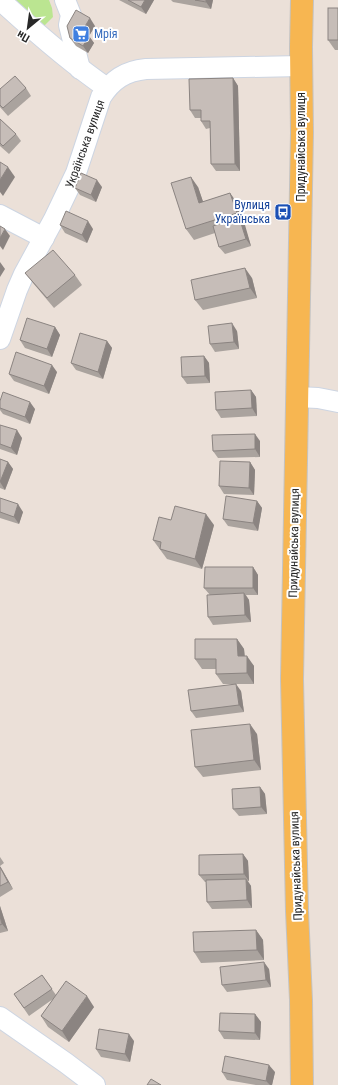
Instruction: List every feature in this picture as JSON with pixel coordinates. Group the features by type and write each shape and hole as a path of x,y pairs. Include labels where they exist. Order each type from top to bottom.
{"main road":[{"name":"Придунайська вулиця","path":"302,0 302,133 292,679 302,1085"}],"street":[{"path":"0,0 42,39 80,70 107,88"},
{"path":"65,0 71,15 69,25 80,70"},
{"name":"Українська вулиця","path":"0,339 17,290 76,173 101,97 115,80 134,70 146,68 301,66"},
{"path":"0,214 44,238"},
{"path":"297,397 318,398 338,402"},
{"path":"0,1018 66,1063 95,1085"}],"green space":[{"path":"7,0 49,0 53,17 42,26"}],"building":[{"path":"128,0 145,0 141,7"},
{"path":"195,0 206,0 206,2"},
{"path":"328,8 338,8 338,40 328,40"},
{"path":"76,10 90,18 84,28 89,36 83,46 70,38 67,26"},
{"path":"15,76 26,88 3,108 0,105 0,89"},
{"path":"233,78 235,164 211,164 210,121 201,121 201,110 190,110 189,79"},
{"path":"0,119 16,134 3,146 0,143"},
{"path":"0,162 8,167 0,180"},
{"path":"81,173 97,180 91,195 75,188"},
{"path":"191,177 199,203 230,193 237,213 186,229 171,183"},
{"path":"66,211 88,221 82,235 60,225"},
{"path":"239,217 246,239 219,247 213,226"},
{"path":"0,226 5,229 0,238"},
{"path":"53,250 75,275 47,298 25,273"},
{"path":"245,268 250,288 195,300 191,280"},
{"path":"27,318 55,327 47,349 20,340"},
{"path":"232,323 234,342 210,344 208,326"},
{"path":"80,333 107,341 98,372 71,363"},
{"path":"16,352 52,365 44,386 9,374"},
{"path":"204,356 205,376 182,377 181,357"},
{"path":"251,390 252,408 216,410 215,392"},
{"path":"3,392 30,402 25,417 0,408 0,401"},
{"path":"0,425 17,430 11,448 0,444"},
{"path":"255,434 255,449 213,451 212,435"},
{"path":"0,459 8,462 0,482"},
{"path":"220,461 250,462 249,488 219,486"},
{"path":"226,496 257,501 253,523 223,519"},
{"path":"0,498 18,504 14,517 0,512"},
{"path":"175,506 206,514 195,559 160,549 161,542 153,540 159,517 171,520"},
{"path":"205,567 253,567 253,588 204,588"},
{"path":"244,593 245,615 208,617 207,595"},
{"path":"195,639 237,639 238,656 247,656 247,673 216,674 216,659 195,659"},
{"path":"236,684 239,705 191,711 188,690"},
{"path":"250,724 254,760 195,767 191,730"},
{"path":"260,787 261,807 233,809 232,789"},
{"path":"243,854 244,874 199,875 199,855"},
{"path":"0,867 8,882 0,886"},
{"path":"246,879 247,900 207,902 206,880"},
{"path":"256,930 257,950 194,952 193,932"},
{"path":"264,962 266,980 222,985 220,967"},
{"path":"42,975 52,989 24,1008 14,994"},
{"path":"66,981 87,996 62,1031 41,1016"},
{"path":"220,1013 255,1014 255,1033 219,1031"},
{"path":"99,1029 129,1034 125,1054 96,1049"},
{"path":"225,1056 269,1065 266,1081 222,1072"},
{"path":"151,1079 161,1085 147,1085"}],"place":[{"name":"Мрія","path":"81,34"},
{"name":"Вулиця Українська","path":"283,212"}]}
